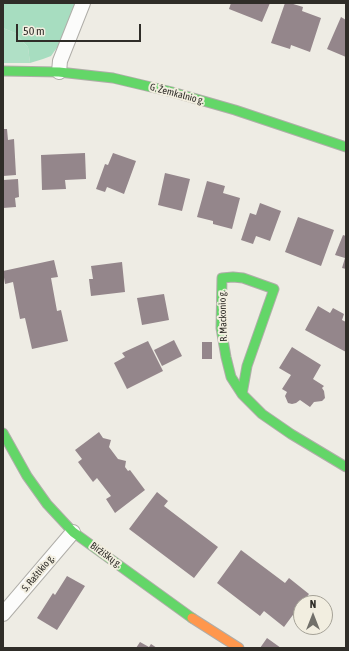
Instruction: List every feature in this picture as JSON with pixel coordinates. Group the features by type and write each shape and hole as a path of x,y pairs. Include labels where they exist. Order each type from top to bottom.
{"street":[{"path":"59,72 61,57 83,3"},
{"name":"G. Žemkalnio g.","path":"3,71 59,72 113,78 172,92 235,110 346,147"},
{"name":"R. Mackonio g.","path":"242,394 248,366 274,290 243,278 222,278 221,328 231,377 242,394 262,414 291,434 346,467"},
{"name":"Biržiškų g.","path":"3,433 27,476 47,504 73,532 193,619 239,648"},
{"name":"S. Raštikio g.","path":"3,614 73,532"}],"green space":[{"path":"3,3 76,3 61,42 51,56 30,63 28,47 15,33 3,28"},
{"path":"3,28 15,33 28,47 30,63 3,63"}],"building":[{"path":"231,3 270,3 262,22 229,9"},
{"path":"285,3 303,7 302,11 321,18 310,52 291,45 290,49 271,43"},
{"path":"341,17 346,20 346,57 327,49"},
{"path":"3,129 7,129 8,140 14,139 16,175 3,176"},
{"path":"85,153 86,179 65,180 66,189 42,190 41,155"},
{"path":"113,153 136,161 124,194 107,187 105,192 96,189 105,164 108,165"},
{"path":"165,173 190,179 182,211 158,205"},
{"path":"18,179 19,197 15,198 16,207 3,208 3,180"},
{"path":"207,181 225,186 223,193 240,198 232,229 213,224 213,221 197,217"},
{"path":"260,203 281,211 270,241 256,236 253,244 241,240 250,213 256,215"},
{"path":"298,217 334,230 321,266 285,252"},
{"path":"343,235 346,236 346,269 342,268 345,258 335,255"},
{"path":"54,260 58,277 51,278 57,311 61,310 68,341 32,349 25,318 20,319 13,282 5,284 3,271"},
{"path":"122,262 125,292 91,296 89,279 93,279 91,266"},
{"path":"164,294 169,320 142,325 137,298"},
{"path":"318,306 330,313 333,308 344,314 342,320 346,322 346,352 305,330"},
{"path":"174,340 182,356 162,366 154,350"},
{"path":"148,341 163,371 127,389 114,363 125,357 122,353"},
{"path":"202,342 212,342 212,359 202,359"},
{"path":"292,347 321,365 313,379 324,386 322,388 325,398 322,401 314,402 310,407 300,400 292,404 288,403 285,396 287,392 282,389 291,375 279,368"},
{"path":"99,432 103,438 111,440 109,447 118,459 126,461 125,467 128,471 130,470 145,490 115,513 106,499 111,496 97,478 93,482 78,462 82,459 75,450"},
{"path":"157,492 168,501 164,506 218,547 194,578 129,529"},
{"path":"241,550 285,583 289,578 309,594 293,595 293,615 284,627 264,611 260,616 217,583"},
{"path":"67,576 85,586 57,630 37,618 53,593 55,595"},
{"path":"267,638 281,648 260,648"},
{"path":"140,642 149,647 151,644 157,648 136,648"}],"traffic: fast":[{"path":"3,71 59,72 113,78 172,92 235,110 346,147"},
{"path":"242,394 247,366 274,289 243,278 222,278 221,328 231,377 242,394 262,414 291,434 346,467"},
{"path":"3,433 27,476 47,504 73,532 192,618"}],"traffic: slow":[{"path":"192,618 239,648"}]}
